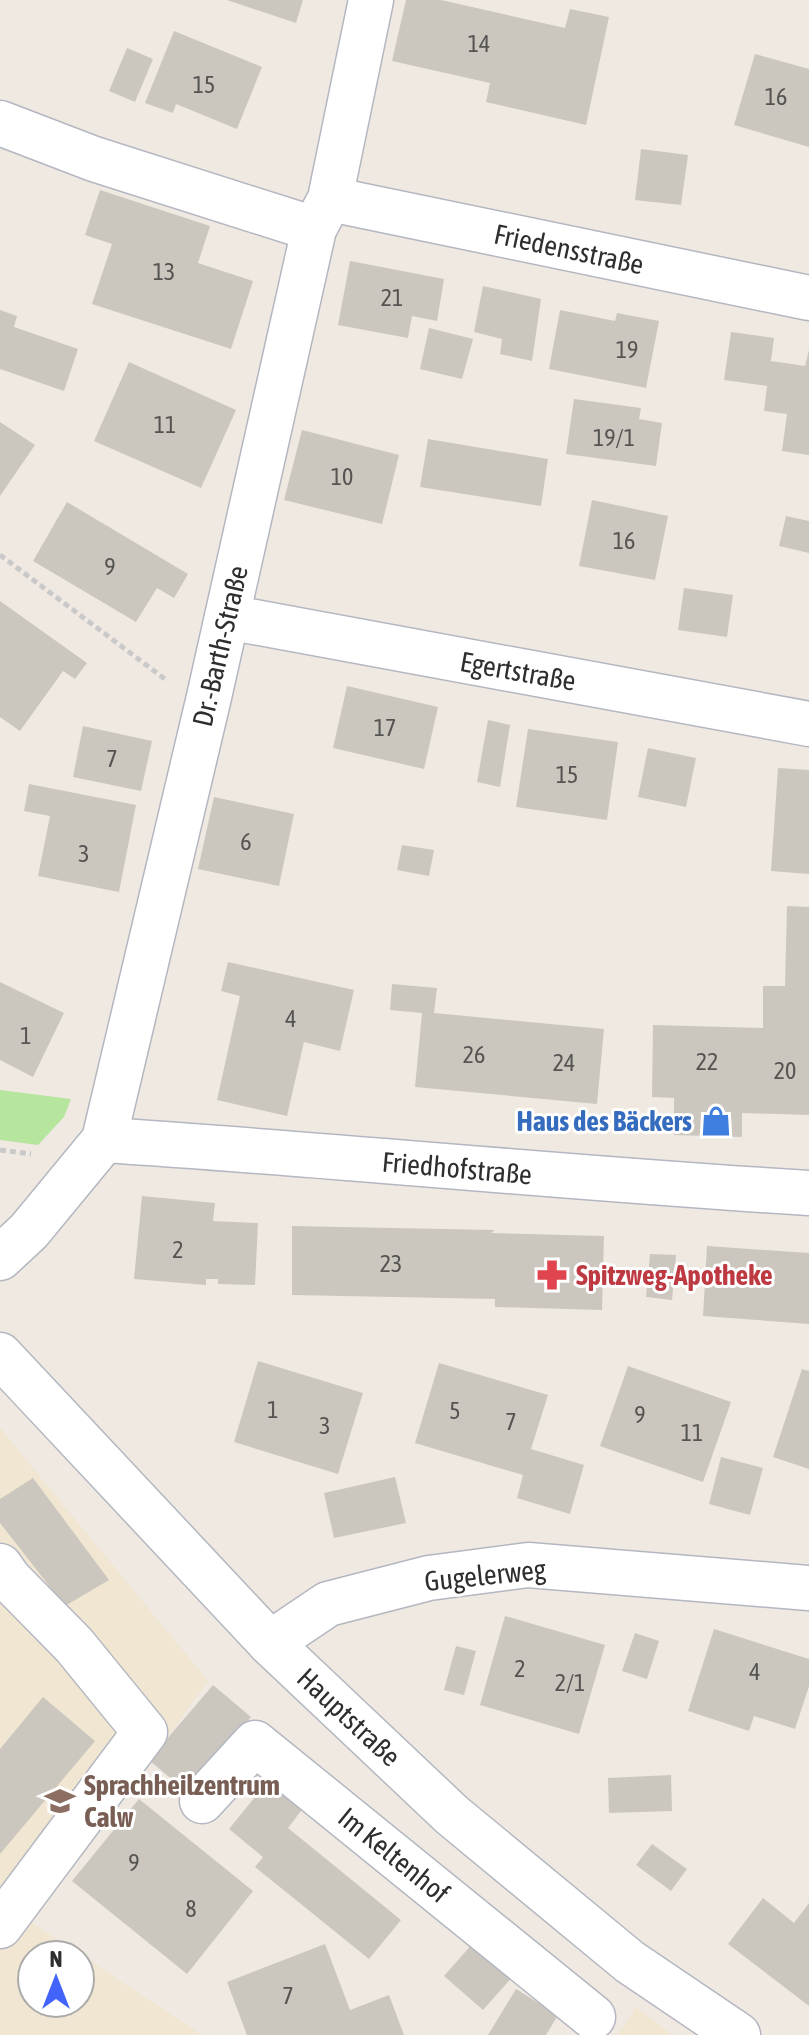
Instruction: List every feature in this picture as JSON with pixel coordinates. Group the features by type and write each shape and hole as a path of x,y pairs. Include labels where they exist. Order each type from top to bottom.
{"street":[{"name":"Dr.-Barth-Straße","path":"0,1258 29,1231 104,1140 371,0"},
{"name":"Friedensstraße","path":"0,123 94,159 322,214 809,298"},
{"name":"Egertstraße","path":"227,617 809,724"},
{"name":"Friedhofstraße","path":"104,1140 247,1149 624,1182 809,1193"},
{"name":"Hauptstraße","path":"0,1355 270,1643 452,1815 630,1962 738,2035"},
{"name":"Gugelerweg","path":"270,1643 328,1604 429,1578 528,1565 809,1588"},
{"path":"0,1566 74,1645 145,1732 0,1926"},
{"name":"Im Keltenhof","path":"202,1801 255,1743 588,2026 630,1962"}],"path":[{"path":"0,555 182,691 209,697"}],"shaded area":[{"name":"Sprachheilzentrum Calw","path":"0,1428 208,1681 31,1922 57,1939 16,1939 16,2019 96,2019 96,1965 202,2035 0,2035"},
{"path":"636,2007 672,2035 618,2035"}],"green space":[{"path":"0,1090 71,1099 64,1117 38,1145 0,1140"}],"building":[{"path":"227,0 303,0 296,23"},
{"path":"406,0 441,0 565,28 570,9 609,17 586,125 486,102 490,83 392,61"},
{"path":"174,31 262,67 237,129 176,104 173,113 145,103"},
{"path":"127,48 153,59 135,102 109,91"},
{"path":"755,54 809,69 809,147 734,125"},
{"path":"641,149 688,155 681,205 635,200"},
{"path":"100,190 210,226 198,263 253,281 231,349 92,304 112,244 85,235"},
{"path":"350,261 444,279 437,321 412,316 408,338 338,325"},
{"path":"483,286 541,299 532,361 500,354 502,339 474,332"},
{"path":"0,310 17,316 14,327 78,349 64,391 0,369"},
{"path":"560,310 615,321 617,313 659,321 646,388 549,369"},
{"path":"429,328 473,339 462,379 420,369"},
{"path":"731,332 774,338 771,361 805,366 809,350 809,455 782,451 787,414 764,411 767,386 724,380"},
{"path":"129,362 236,410 201,488 94,441"},
{"path":"574,399 641,408 639,419 662,423 656,466 566,454"},
{"path":"0,422 35,445 0,496"},
{"path":"302,430 399,455 382,524 284,500"},
{"path":"428,439 548,459 541,506 420,487"},
{"path":"592,500 668,516 655,580 579,566"},
{"path":"67,502 188,574 174,598 157,588 136,622 33,561"},
{"path":"786,516 809,521 809,553 779,546"},
{"path":"684,588 733,595 727,637 678,630"},
{"path":"0,601 87,663 75,679 63,671 20,731 0,717"},
{"path":"347,686 438,707 424,769 333,748"},
{"path":"488,720 510,725 500,787 477,782"},
{"path":"83,726 152,741 141,791 73,777"},
{"path":"528,729 618,742 607,820 516,807"},
{"path":"648,748 696,758 686,807 638,797"},
{"path":"778,768 809,770 809,874 771,871"},
{"path":"29,784 136,805 119,892 38,876 50,816 24,811"},
{"path":"214,797 294,814 279,886 198,869"},
{"path":"402,845 434,850 429,876 397,870"},
{"path":"787,906 809,907 809,1115 742,1113 742,1137 674,1135 674,1098 652,1097 653,1025 763,1028 763,986 785,986"},
{"path":"228,962 354,990 340,1051 304,1042 287,1116 217,1100 240,996 221,991"},
{"path":"0,982 64,1013 33,1077 0,1060"},
{"path":"392,984 437,988 434,1013 604,1029 597,1104 415,1087 422,1013 390,1010"},
{"path":"142,1196 215,1203 213,1221 258,1223 255,1285 218,1284 218,1279 206,1279 206,1285 134,1279"},
{"path":"292,1226 495,1230 491,1233 604,1236 602,1310 495,1307 495,1299 292,1295"},
{"path":"707,1246 809,1253 809,1324 703,1316"},
{"path":"650,1254 676,1255 672,1300 646,1297"},
{"path":"258,1361 363,1393 338,1474 234,1442"},
{"path":"439,1363 548,1395 531,1449 584,1465 570,1514 517,1498 523,1475 415,1443"},
{"path":"628,1366 731,1402 703,1482 600,1446"},
{"path":"802,1369 809,1371 809,1469 773,1457"},
{"path":"721,1457 763,1468 750,1515 709,1504"},
{"path":"395,1477 406,1523 334,1538 324,1493"},
{"path":"33,1478 109,1580 65,1606 0,1523 0,1499"},
{"path":"505,1616 605,1645 579,1734 480,1705"},
{"path":"714,1629 809,1659 809,1686 795,1729 754,1716 749,1731 688,1711"},
{"path":"635,1633 659,1641 647,1679 622,1671"},
{"path":"456,1646 476,1651 464,1695 444,1690"},
{"path":"213,1685 251,1717 187,1792 149,1760"},
{"path":"43,1697 95,1741 0,1854 0,1749"},
{"path":"273,1775 307,1803 288,1828 401,1920 369,1959 255,1867 263,1857 229,1829"},
{"path":"671,1775 672,1811 609,1813 608,1778"},
{"path":"139,1799 253,1891 187,1974 72,1881"},
{"path":"652,1844 687,1869 671,1891 636,1865"},
{"path":"763,1898 794,1923 809,1903 809,2006 728,1944"},
{"path":"474,1942 513,1976 483,2010 444,1976"},
{"path":"325,1944 350,2010 389,1995 404,2035 247,2035 227,1982"},
{"path":"516,1989 558,2015 546,2035 488,2035"}],"place":[{"name":"Haus des Bäckers","path":"716,1121"},
{"name":"Spitzweg-Apotheke","path":"552,1275"},
{"name":"Sprachheilzentrum Calw","path":"60,1801"}]}
